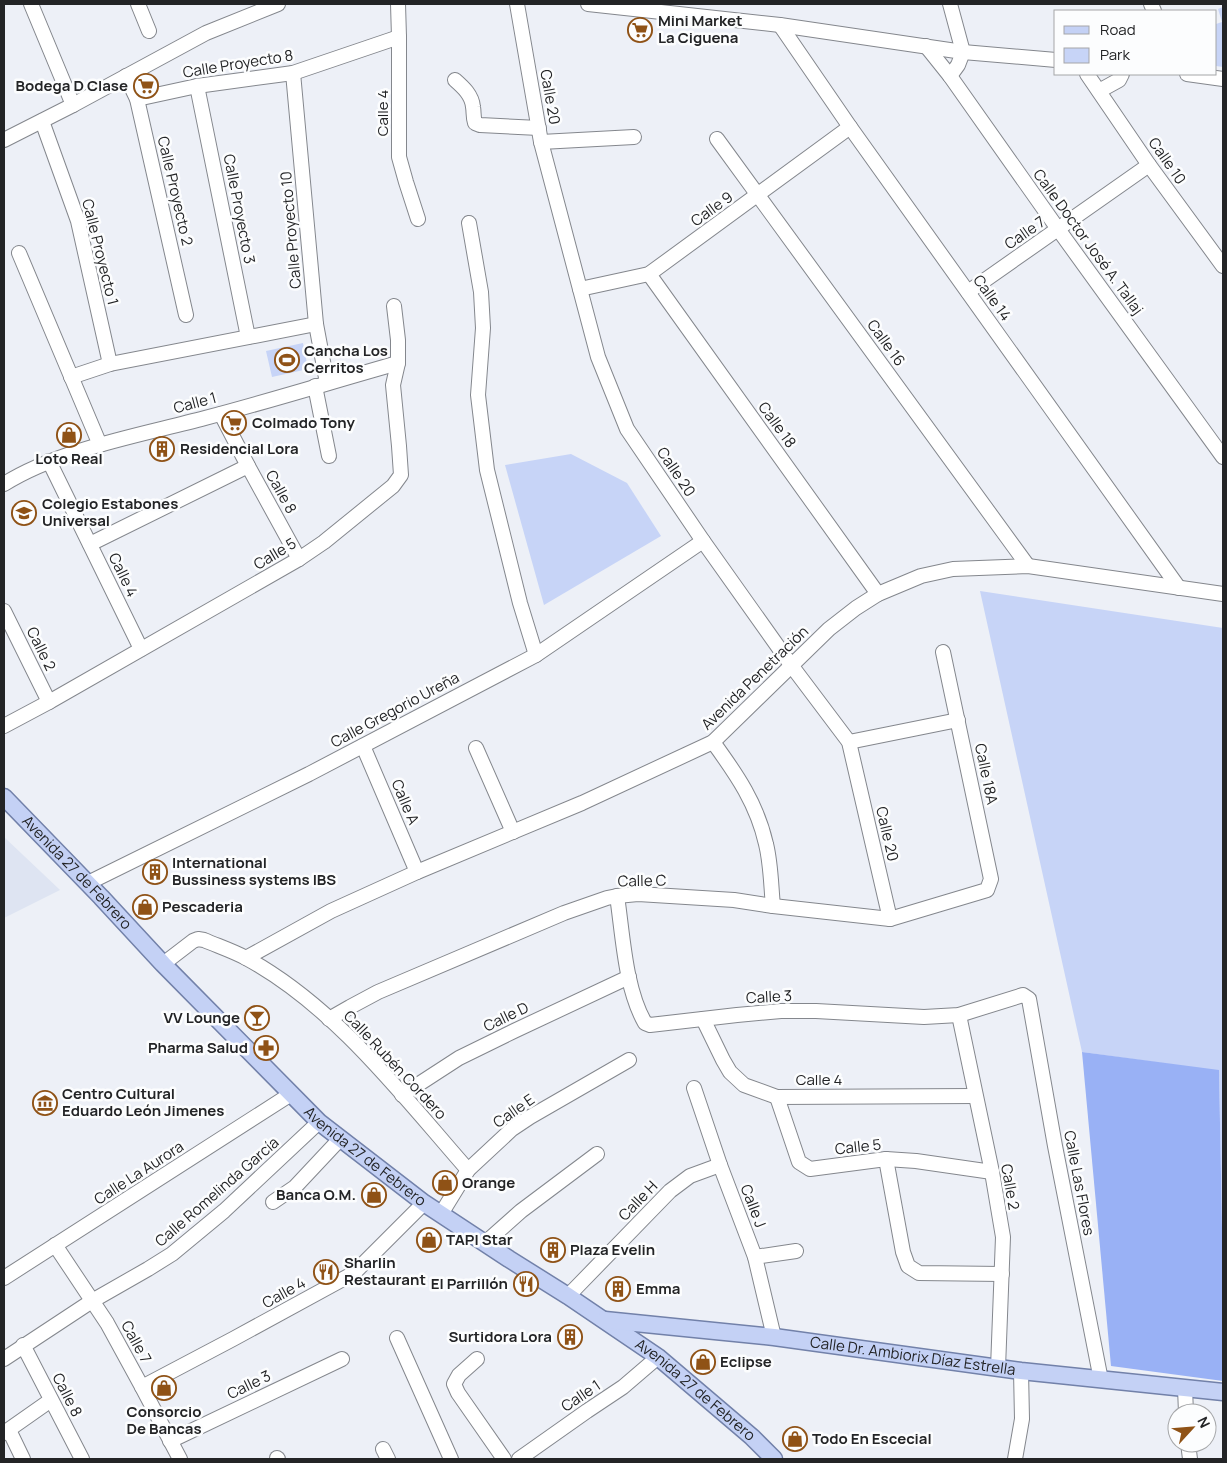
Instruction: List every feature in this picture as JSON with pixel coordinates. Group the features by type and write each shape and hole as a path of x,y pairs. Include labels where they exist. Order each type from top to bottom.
{"main road":[{"name":"Avenida 27 de Febrero","path":"4,798 88,883 163,964 319,1122 424,1203 658,1357 752,1437 774,1459"},
{"name":"Calle Dr. Ambiorix Díaz Estrella","path":"602,1320 774,1337 1021,1372 1223,1392"}],"street":[{"path":"31,4 73,105"},
{"path":"138,4 149,31"},
{"path":"4,140 206,33 278,4"},
{"name":"Calle 4","path":"398,4 399,157 418,219"},
{"name":"Calle 20","path":"517,4 541,142 598,357 627,429 703,541 791,665 850,742 890,919"},
{"path":"588,4 613,5 780,25 963,52 1054,60"},
{"path":"950,4 963,52 958,65 950,76"},
{"name":"Calle 14","path":"780,25 850,127 1179,588"},
{"name":"Calle Proyecto 8","path":"137,99 197,86 293,73 399,37"},
{"name":"Calle Doctor José A. Tallaj","path":"926,46 950,76 1223,457"},
{"name":"Calle Proyecto 10","path":"293,73 329,456"},
{"name":"Calle 10","path":"1088,75 1149,165 1223,266"},
{"path":"1099,91 1119,80 1122,75"},
{"path":"1194,75 1223,79"},
{"name":"Calle Proyecto 2","path":"126,76 137,99 186,315"},
{"path":"455,80 471,97 475,123 480,125 539,128"},
{"name":"Calle Proyecto 3","path":"197,86 248,337"},
{"name":"Calle Proyecto 1","path":"42,121 78,221 110,364"},
{"name":"Calle 9","path":"580,289 649,274 850,127"},
{"path":"541,142 634,137"},
{"name":"Calle 16","path":"717,139 1028,566"},
{"name":"Calle 7","path":"968,292 1149,165"},
{"path":"469,223 481,292 483,328 478,395 487,470 520,603 536,655"},
{"path":"19,253 100,445"},
{"name":"Calle 18","path":"649,274 878,594"},
{"name":"Calle 5","path":"4,726 299,559 324,542 393,486 401,475 393,385 398,363 398,340 394,306"},
{"path":"71,377 110,364 316,324"},
{"name":"Calle 1","path":"5,482 49,461 100,445 221,414 398,363"},
{"name":"Calle 8","path":"221,414 299,559"},
{"name":"Calle 4","path":"49,461 141,649"},
{"path":"90,544 248,466"},
{"name":"Calle Gregorio Ureña","path":"88,883 363,746 536,655 703,541"},
{"name":"Avenida Penetración","path":"246,958 331,911 417,872 582,803 712,742 829,629 878,594 921,576 953,569 1028,566 1223,594"},
{"name":"Calle 2","path":"4,610 49,702"},
{"name":"Calle 18A","path":"944,652 991,879 987,890 975,894"},
{"path":"850,742 958,720"},
{"path":"712,742 737,775 761,825 766,846 773,906"},
{"name":"Calle A","path":"363,746 417,872"},
{"path":"476,748 513,832"},
{"name":"Calle C","path":"329,1019 378,992 564,913 617,896 638,894 734,900 890,919 975,894"},
{"name":"Calle 3","path":"617,896 629,978 642,1017 645,1023 650,1025 781,1011 924,1017 959,1015 1022,995"},
{"name":"Calle Rubén Cordero","path":"163,964 198,939 246,958 287,984 356,1044 468,1170"},
{"name":"Calle D","path":"402,1094 459,1058 514,1030 629,978"},
{"name":"Calle Las Flores","path":"1022,995 1029,999 1031,1006 1053,1137 1101,1380"},
{"name":"Calle 2","path":"959,1015 992,1172 1003,1237 998,1368"},
{"name":"Calle 4","path":"703,1020 722,1060 730,1072 744,1085 777,1097 975,1096"},
{"name":"Calle E","path":"441,1214 468,1170 512,1129 629,1060"},
{"name":"Calle J","path":"694,1088 720,1165 755,1257 774,1337"},
{"name":"Calle La Aurora","path":"4,1278 291,1094"},
{"name":"Calle 5","path":"777,1097 799,1162 810,1169 886,1159 916,1161 992,1172"},
{"name":"Calle Romelinda García","path":"4,1359 92,1301 172,1254 224,1211 319,1122"},
{"path":"273,1202 295,1187 340,1138"},
{"path":"485,1243 521,1212 597,1154"},
{"path":"886,1159 903,1252 908,1266 918,1273 1002,1274"},
{"name":"Calle H","path":"568,1296 670,1191 690,1176 720,1165"},
{"name":"Calle 4","path":"142,1387 354,1273 424,1203"},
{"name":"Calle 7","path":"55,1245 106,1322 180,1459"},
{"path":"755,1257 796,1251"},
{"path":"397,1338 451,1459"},
{"name":"Calle 8","path":"23,1345 82,1459"},
{"name":"Calle 1","path":"519,1459 623,1387 658,1357"},
{"name":"Calle 3","path":"170,1441 342,1359"},
{"path":"477,1359 459,1375 454,1384 458,1393 504,1459"},
{"path":"1015,1459 1022,1419 1021,1372"},
{"path":"1185,1388 1186,1403"},
{"path":"23,1459 6,1432 51,1400"}],"shaded area":[{"path":"4,837 60,890 4,918"},
{"path":"1082,1052 1219,1070 1223,1381 1111,1366"}],"green space":[{"path":"1223,7 1223,67 1217,66 1217,24 1222,22 1218,9"},
{"name":"Cancha Los Cerritos","path":"303,343 308,369 272,377 266,351"},
{"path":"571,454 627,483 661,536 544,605 505,465"},
{"path":"980,591 1223,628 1223,1281 1219,1071 1082,1052"}],"place":[{"name":"Mini Market La Ciguena","path":"640,30"},
{"name":"Bodega D Clase","path":"146,86"},
{"name":"Cancha Los Cerritos","path":"287,360"},
{"name":"Colmado Tony","path":"234,423"},
{"name":"Loto Real","path":"69,435"},
{"name":"Residencial Lora","path":"162,449"},
{"name":"Colegio Estabones Universal","path":"24,513"},
{"name":"International Bussiness systems IBS","path":"155,872"},
{"name":"Pescaderia","path":"145,907"},
{"name":"VV Lounge","path":"257,1018"},
{"name":"Pharma Salud","path":"266,1048"},
{"name":"Centro Cultural Eduardo León Jimenes","path":"45,1103"},
{"name":"Orange","path":"445,1183"},
{"name":"Banca O.M.","path":"374,1195"},
{"name":"TAPI Star","path":"429,1240"},
{"name":"Plaza Evelin","path":"553,1250"},
{"name":"Sharlin Restaurant","path":"326,1272"},
{"name":"El Parrillón","path":"526,1284"},
{"name":"Emma","path":"618,1289"},
{"name":"Surtidora Lora","path":"570,1337"},
{"name":"Eclipse","path":"703,1362"},
{"name":"Consorcio De Bancas","path":"164,1388"},
{"name":"Todo En Escecial","path":"795,1439"}]}
